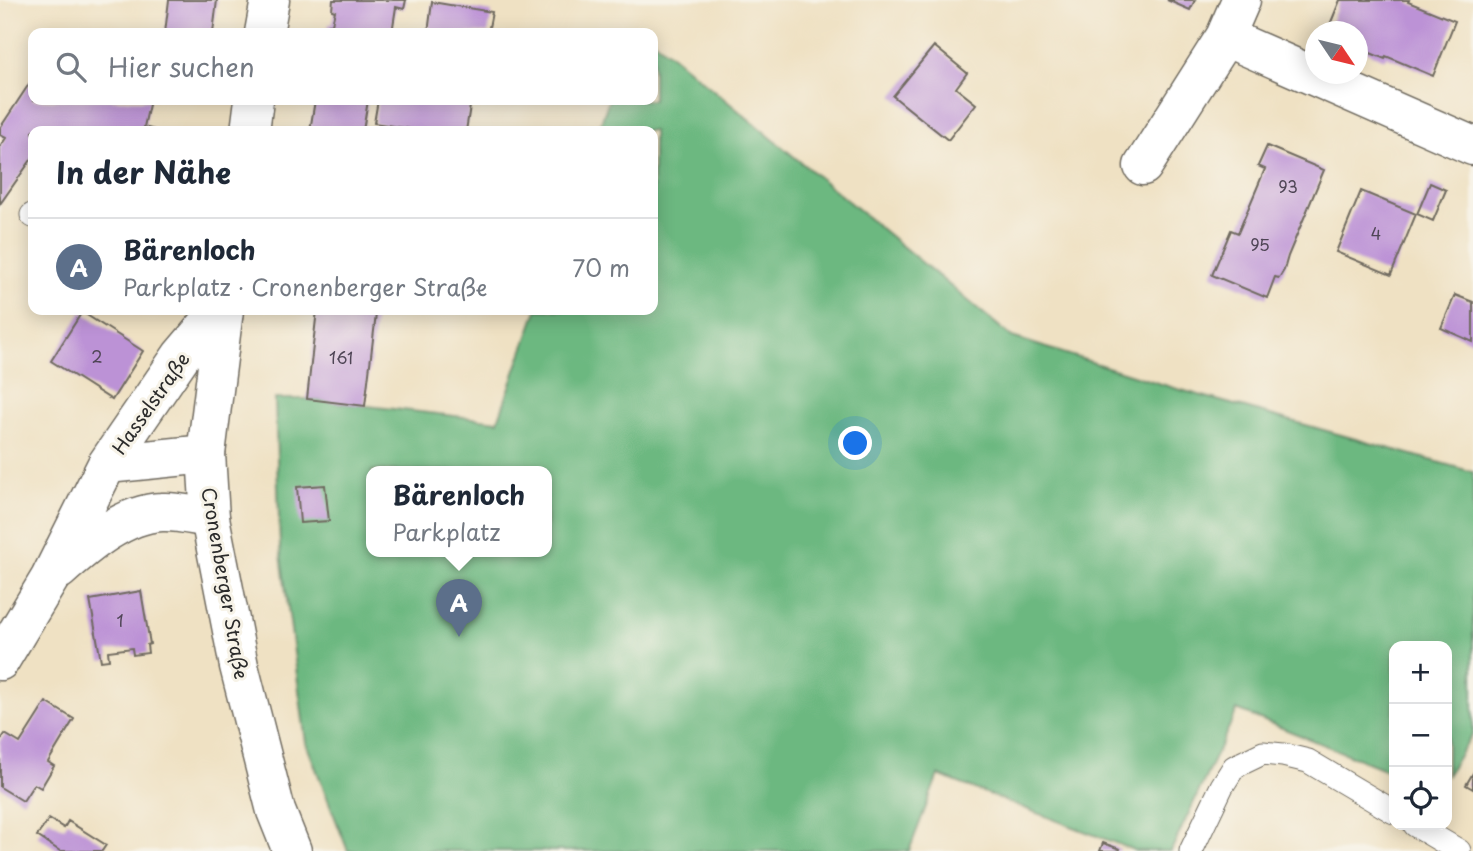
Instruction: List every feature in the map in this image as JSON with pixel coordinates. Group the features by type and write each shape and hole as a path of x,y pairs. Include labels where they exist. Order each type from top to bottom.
{"street":[{"path":"265,28 270,0"},
{"path":"1143,166 1226,37 1241,0"},
{"path":"1226,37 1473,146"},
{"path":"251,126 253,105"},
{"name":"Hasselstraße","path":"0,661 50,578 107,464 181,356 218,315"},
{"name":"Cronenberger Straße","path":"221,315 205,454 210,518 239,666 276,811 292,851"},
{"name":"Hasselstraße","path":"107,464 205,454"},
{"name":"Hasselstraße","path":"50,578 85,546 133,517 162,512 210,518"}],"lane":[{"path":"1200,848 1222,786 1234,768 1264,753 1308,761 1389,809"},
{"path":"1423,830 1459,851"}],"green space":[{"path":"658,44 1012,337 1174,388 1473,472 1473,733 1452,767 1452,641 1389,641 1389,771 1237,710 1171,851 1136,851 938,775 909,851 348,851 306,743 280,547 275,399 307,399 498,421 535,315 658,315 658,126 600,126 607,105 658,105"}],"building":[{"path":"169,0 217,0 214,28 166,28"},
{"path":"333,0 406,0 404,9 396,7 393,28 328,28 329,24 332,24 335,11 332,10"},
{"path":"1167,0 1195,0 1190,10"},
{"path":"1340,0 1409,0 1408,2 1455,21 1433,76 1386,56 1385,59 1368,52 1368,21 1331,21"},
{"path":"432,2 492,12 489,28 429,28"},
{"path":"934,46 967,73 956,88 976,104 948,140 893,96"},
{"path":"28,86 28,105 149,105 144,126 28,126 28,164 0,204 0,147 6,138 0,135 0,128"},
{"path":"314,105 367,105 364,126 311,126"},
{"path":"377,105 470,105 467,126 392,126 374,123"},
{"path":"1267,146 1324,170 1284,270 1279,278 1275,277 1267,298 1212,275 1231,230 1238,233 1265,169 1258,166"},
{"path":"1430,183 1446,190 1433,221 1417,214"},
{"path":"1361,191 1416,214 1391,275 1336,252"},
{"path":"1455,295 1473,302 1473,342 1441,328"},
{"path":"80,315 87,315 143,351 112,400 51,361"},
{"path":"316,315 376,315 365,406 307,399"},
{"path":"325,485 329,521 300,523 297,487"},
{"path":"141,591 150,644 147,645 148,653 133,655 132,648 108,651 109,660 101,661 90,600"},
{"path":"46,702 74,719 48,762 54,766 41,788 34,784 23,801 0,787 0,741 5,734 20,743"},
{"path":"1473,773 1473,789 1466,785"},
{"path":"49,819 64,828 68,821 106,845 102,851 60,851 37,836"},
{"path":"1103,843 1120,849 1100,851"}],"place":[{"name":"Bärenloch","path":"459,637"}]}
